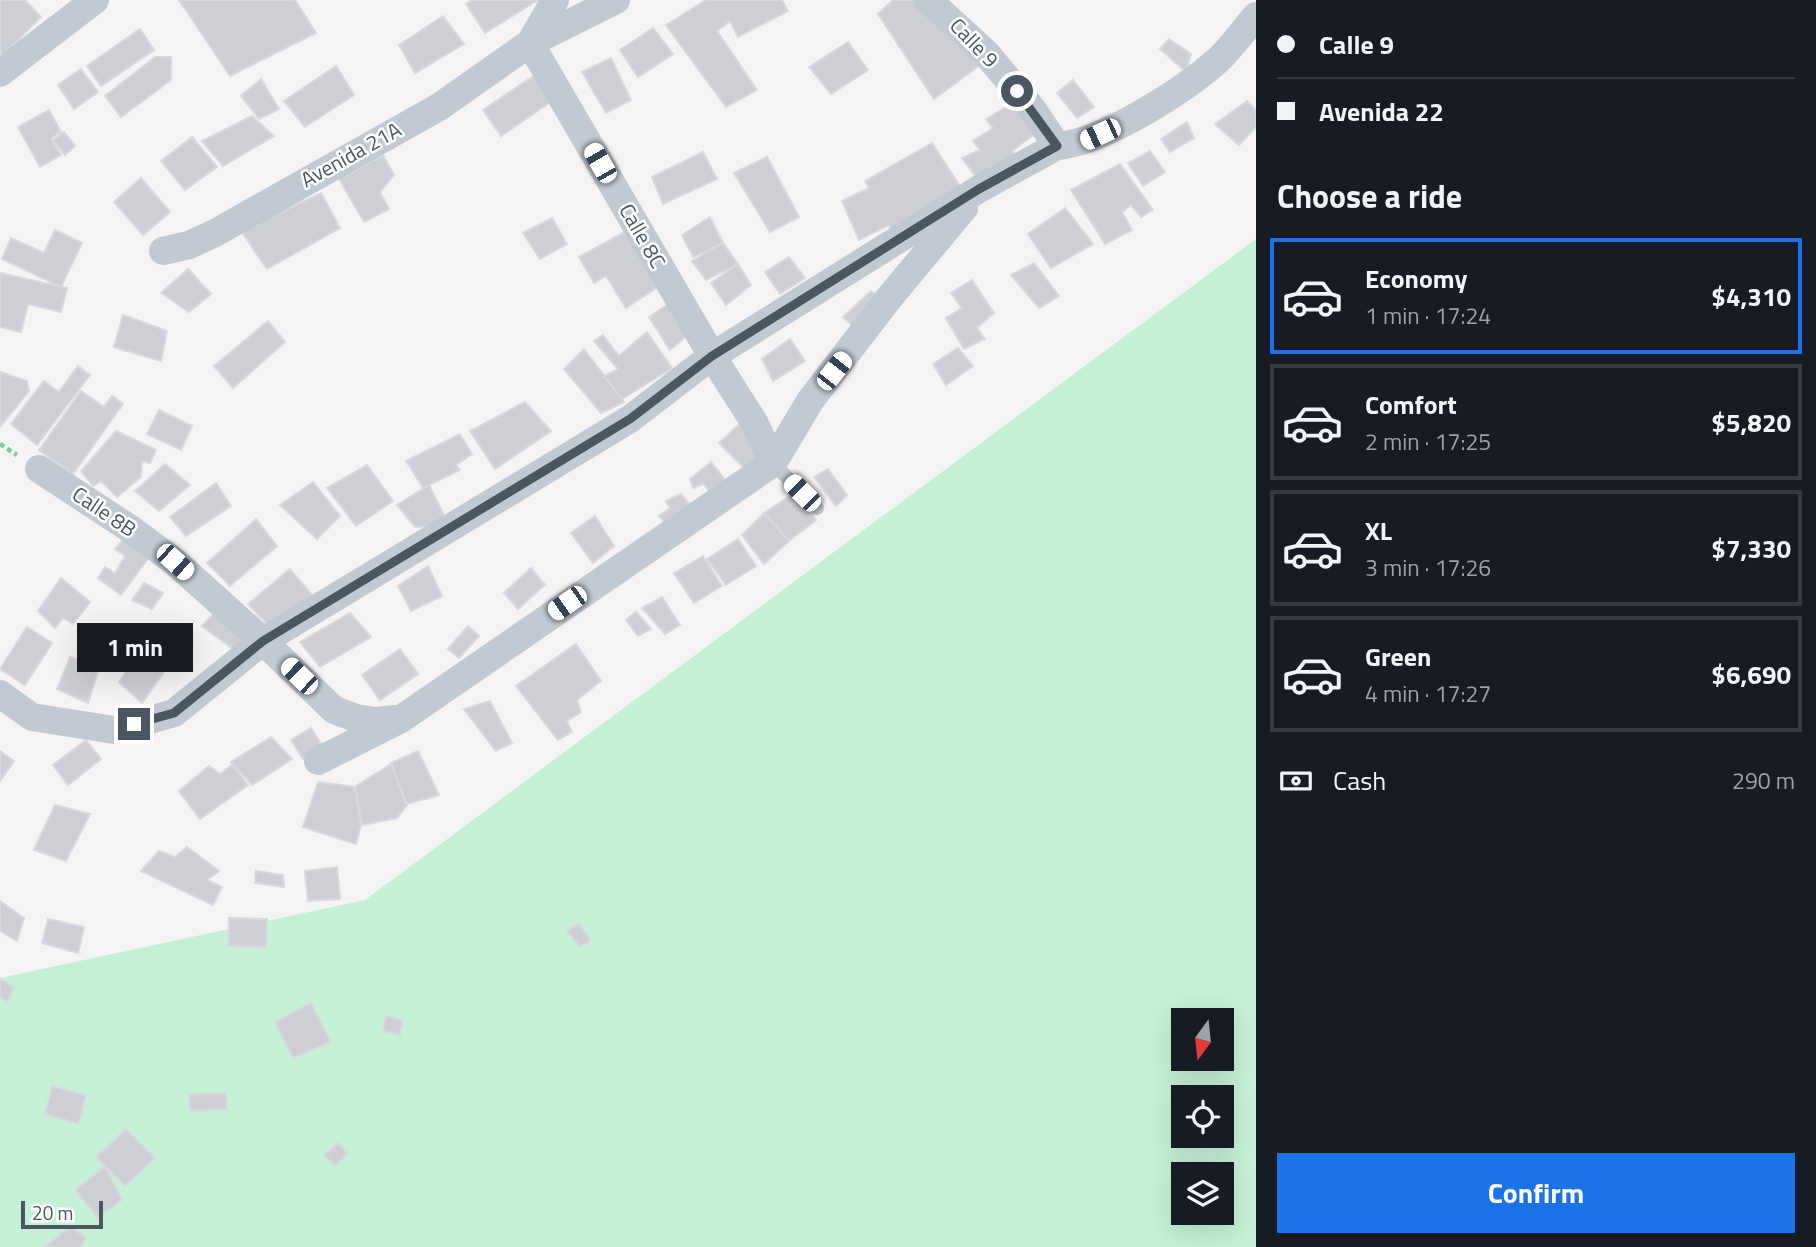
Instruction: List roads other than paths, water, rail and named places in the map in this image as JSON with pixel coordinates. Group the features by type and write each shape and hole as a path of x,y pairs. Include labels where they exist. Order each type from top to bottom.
{"street":[{"path":"0,73 95,0"},
{"path":"530,43 555,0"},
{"path":"530,43 616,0"},
{"name":"Calle 9","path":"928,0 986,53 1064,146"},
{"path":"0,694 32,717 114,730 174,713 263,641 630,419 712,356 979,189 1064,146 1100,134 1183,86 1217,60 1256,16"},
{"name":"Avenida 21A","path":"163,251 189,245 215,233 439,107 530,43"},
{"name":"Calle 8C","path":"530,43 712,356 754,422 773,463"},
{"path":"318,761 401,719 773,463 810,401 889,298 979,189"},
{"name":"Calle 8B","path":"38,469 132,530 175,562 263,641 334,710 375,721 401,719"}],"lane":[{"path":"773,463 817,508"}]}
